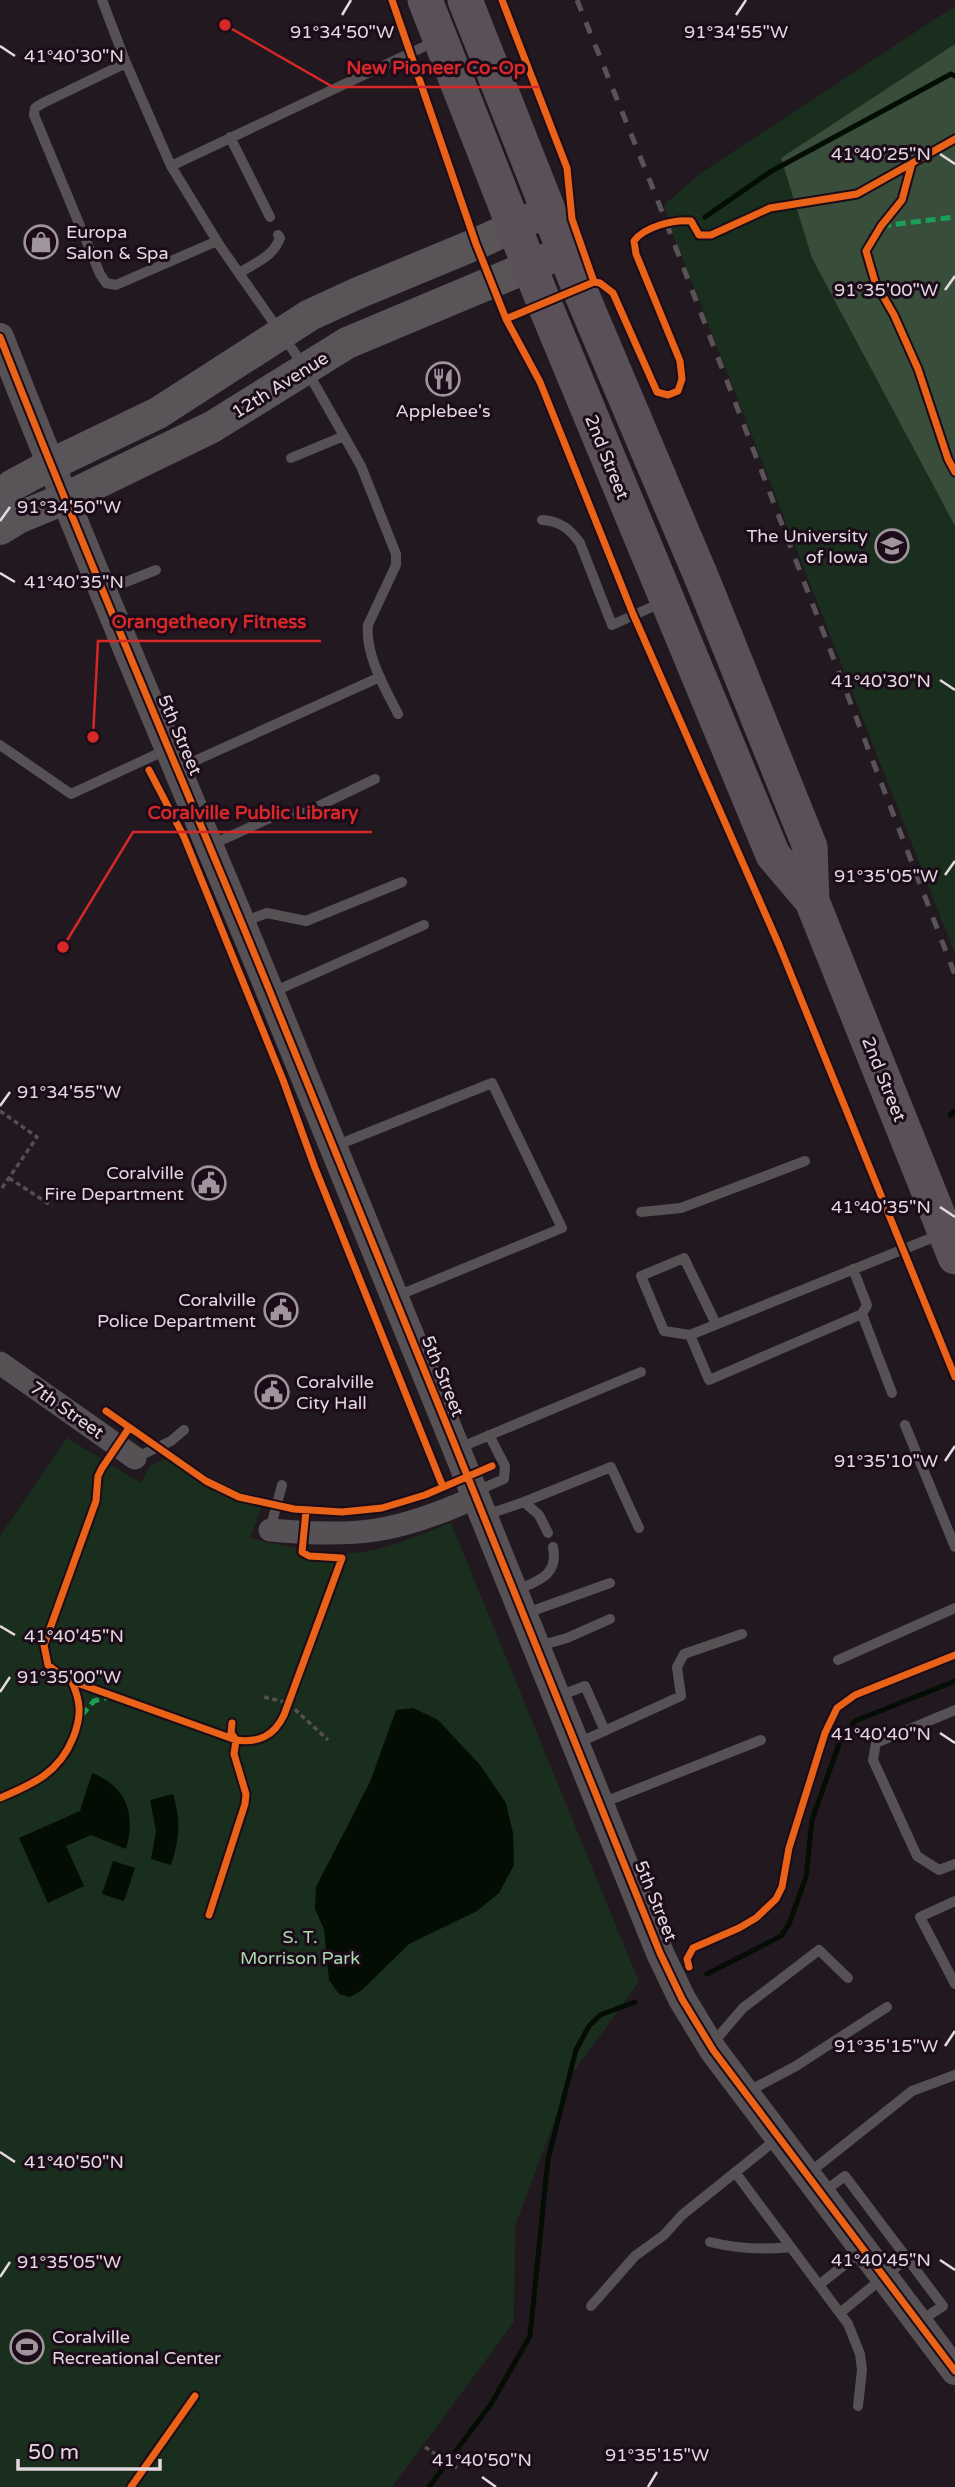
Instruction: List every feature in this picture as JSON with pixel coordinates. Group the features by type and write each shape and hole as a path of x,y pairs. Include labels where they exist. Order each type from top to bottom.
{"main road":[{"name":"2nd Street","path":"425,0 666,601 773,855 812,901 950,1245"},
{"name":"2nd Street","path":"465,0 564,252 703,581 810,847 812,901"},
{"path":"0,496 13,485 50,465 158,413 310,316 548,211"},
{"name":"12th Avenue","path":"0,529 18,518 64,499 212,427 359,337 564,252"}],"street":[{"name":"5th Street","path":"0,337 50,465 520,1603 660,1952 682,1998 744,2093 884,2277 915,2297 955,2371"},
{"name":"7th Street","path":"0,1363 135,1458"},
{"path":"270,1530 323,1535 361,1534 399,1527 478,1502"}],"lane":[{"path":"102,0 171,166 217,241 306,369 361,466 396,554 396,565 368,625 368,644 398,714"},
{"path":"171,166 440,39"},
{"path":"126,63 43,103 35,108 34,115 100,274 106,283 116,285 217,241"},
{"path":"230,137 270,217"},
{"path":"239,273 271,254 278,244 278,235"},
{"path":"291,458 344,436"},
{"path":"542,520 561,524 573,533 580,544 612,625 666,601"},
{"path":"103,591 156,570"},
{"path":"0,745 71,794 173,759 380,677"},
{"path":"209,846 281,813 302,814 375,779"},
{"path":"241,923 267,913 306,920 402,882"},
{"path":"270,993 424,925"},
{"path":"333,1147 492,1083 562,1228 394,1297"},
{"path":"640,1212 681,1208 805,1161"},
{"path":"716,1324 684,1258 641,1276 664,1331 690,1335 853,1269 950,1245"},
{"path":"690,1335 709,1380 862,1314 867,1305 853,1269"},
{"path":"862,1314 892,1393"},
{"path":"456,1449 641,1372"},
{"path":"905,1425 955,1547"},
{"path":"135,1458 171,1441 184,1430"},
{"path":"478,1502 504,1479 505,1466 489,1435"},
{"path":"478,1502 524,1502 611,1466 639,1528"},
{"path":"270,1530 282,1485"},
{"path":"524,1502 539,1515 548,1533"},
{"path":"520,1603 547,1576 554,1564 553,1547"},
{"path":"520,1603 610,1583"},
{"path":"838,1660 955,1608"},
{"path":"536,1647 567,1638 610,1619"},
{"path":"576,1744 681,1696 677,1667 684,1654 742,1634"},
{"path":"556,1697 585,1686 606,1731"},
{"path":"955,1710 876,1743 873,1760 917,1856 939,1870 955,1864"},
{"path":"600,1804 761,1740"},
{"path":"955,1901 920,1917 955,1984"},
{"path":"711,2046 743,2008 819,1950 848,1978"},
{"path":"744,2093 796,2066 887,2007"},
{"path":"813,2184 912,2091 955,2075"},
{"path":"591,2306 635,2256 664,2235 682,2215 778,2138"},
{"path":"735,2172 848,2324 860,2354 862,2370 858,2406"},
{"path":"813,2184 845,2176 906,2259 915,2297"},
{"path":"710,2242 737,2249 769,2250 792,2247"},
{"path":"819,2285 863,2250"},
{"path":"841,2312 906,2259"}],"path":[{"path":"0,1111 37,1137 0,1191"},
{"path":"9,1178 52,1206"},
{"path":"284,1715 292,1691"},
{"path":"264,1697 288,1703 328,1740"},
{"path":"425,2447 457,2468"}],"green space":[{"name":"The University of Iowa","path":"955,6 955,44 781,159 812,258 955,526 955,954 674,237 664,205 701,173"},
{"path":"955,44 955,526 812,258 781,158"},
{"name":"S. T. Morrison Park","path":"67,1438 141,1483 150,1466 175,1454 218,1480 265,1499 250,1538 275,1544 315,1551 353,1553 391,1545 451,1523 639,1982 572,2074 515,2226 514,2322 392,2487 0,2487 0,1536"}],"shaded area":[{"path":"413,1708 438,1720 480,1765 506,1803 513,1833 514,1865 499,1893 477,1911 409,1944 362,1990 350,1997 339,1994 329,1980 324,1929 315,1909 316,1887 370,1782 396,1710"},
{"path":"92,1773 113,1786 126,1803 130,1824 126,1849 91,1835 66,1846 84,1886 48,1903 19,1838 80,1811"},
{"path":"173,1794 178,1830 171,1865 151,1859 156,1831 150,1800"},
{"path":"113,1861 135,1868 124,1901 102,1894"}],"waterway":[{"path":"705,217 770,172 951,74 955,76"},
{"path":"950,1115 955,1111"},
{"path":"707,1974 781,1936 789,1924 806,1877 812,1820 840,1741 855,1721 955,1681"},
{"path":"429,2487 491,2404 530,2336 548,2159 576,2050 589,2026 600,2015 635,2002"}],"railway":[{"path":"577,0 654,191 955,975"}],"marked path":[{"path":"881,226 955,217"},
{"path":"81,1716 94,1701 112,1696"}],"cycle path":[{"path":"392,0 476,244 506,319 540,382 633,614 779,945 955,1377"},
{"path":"502,0 567,168 572,219 594,282"},
{"path":"506,319 594,282 600,283 613,293 657,392 668,395 678,391 682,379 680,361 636,254 634,241 639,236 660,225 684,221 691,221 699,235 711,235 770,208 857,194 955,139"},
{"path":"912,163 902,200 881,226 866,251 875,282 894,315 918,369 948,459 955,472"},
{"path":"0,337 97,578 314,1099 660,1953 682,1999 713,2050 955,2371"},
{"path":"149,770 184,837 443,1487"},
{"path":"106,1411 206,1481 239,1497 294,1509 342,1512 382,1508 425,1495 492,1466"},
{"path":"129,1428 98,1476 96,1501 44,1645 48,1665 66,1679 236,1740 259,1739 270,1733 284,1715 342,1558 309,1556 302,1552 306,1511"},
{"path":"689,1967 687,1959 693,1948 756,1918 776,1899 782,1887 789,1848 825,1733 837,1708 855,1695 955,1655"},
{"path":"0,1798 44,1776 67,1750 79,1716 77,1695 71,1680"},
{"path":"209,1915 245,1804 246,1794 234,1754 236,1740 231,1733 232,1723"},
{"path":"131,2487 195,2396"}],"place":[{"name":"New Pioneer Co-Op","path":"225,25"},
{"name":"Europa Salon & Spa","path":"41,242"},
{"name":"Applebee's","path":"443,379"},
{"name":"The University of Iowa","path":"892,546"},
{"name":"Orangetheory Fitness","path":"93,737"},
{"name":"Coralville Public Library","path":"63,947"},
{"name":"Coralville Fire Department","path":"209,1183"},
{"name":"Coralville Police Department","path":"281,1310"},
{"name":"Coralville City Hall","path":"272,1392"},
{"name":"Coralville Recreational Center","path":"27,2347"}]}
